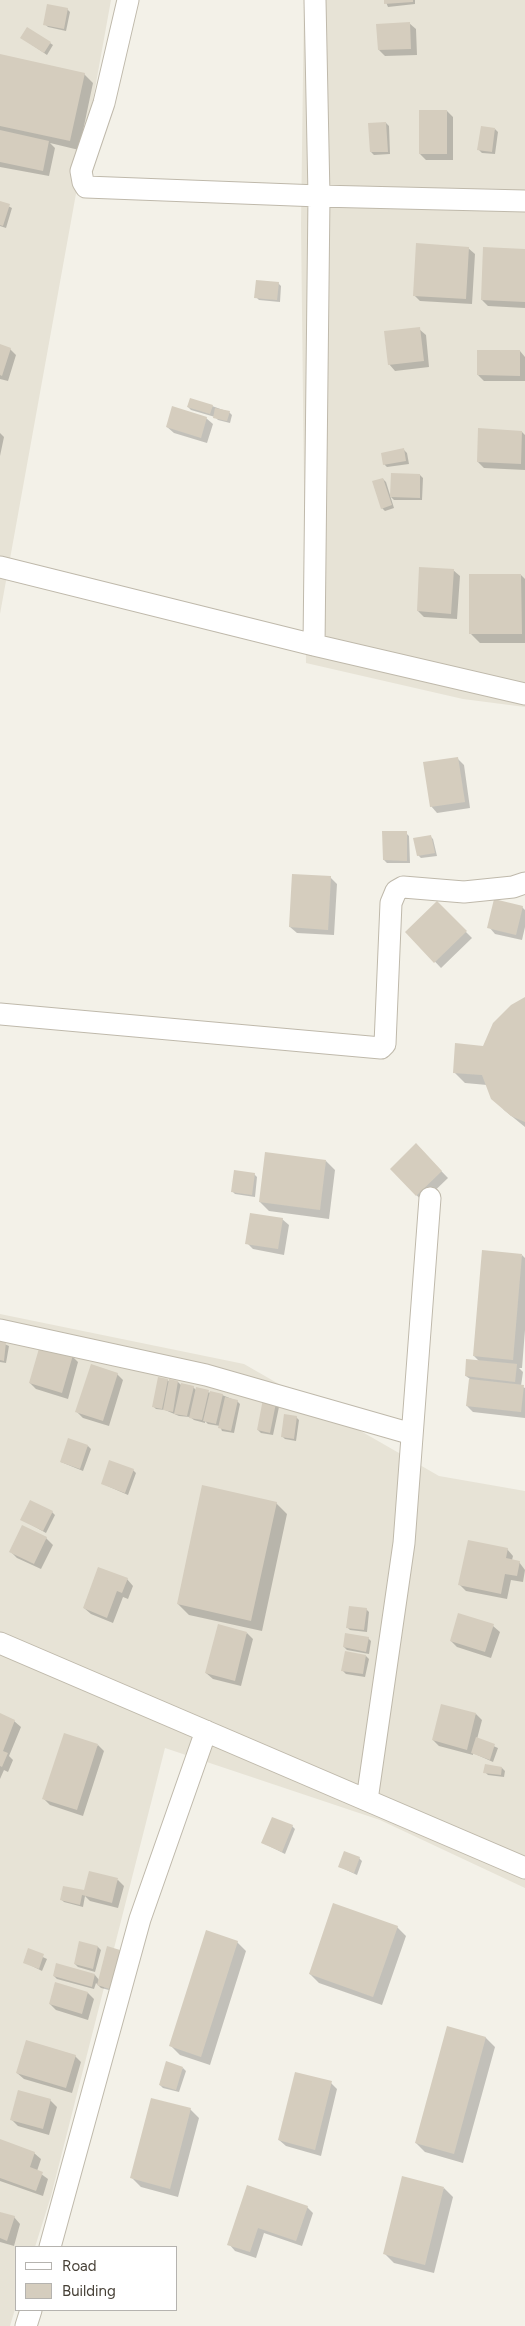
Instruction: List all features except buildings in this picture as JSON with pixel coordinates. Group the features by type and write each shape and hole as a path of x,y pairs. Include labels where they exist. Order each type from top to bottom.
{"street":[{"path":"128,0 104,103 81,171 82,182 86,187 319,196 525,201"},
{"path":"314,645 319,196 316,0"},
{"path":"0,567 314,645 525,694"},
{"path":"0,1014 381,1048 385,1044 391,903 396,891 403,887 464,892 513,887 525,883"},
{"path":"367,1800 404,1543 430,1198"},
{"path":"0,1330 206,1375 412,1434"},
{"path":"0,1643 525,1868"},
{"path":"50,2246 140,1919 206,1731"},
{"path":"26,2326 31,2311"}],"shaded area":[{"path":"0,0 111,0 0,614"},
{"path":"304,0 525,0 525,707 463,699 306,663 301,224"},
{"path":"0,1314 244,1364 439,1476 525,1491 525,1888 380,1820 165,1748 51,2196 35,2246 15,2246 15,2309 10,2326 0,2326"}]}
